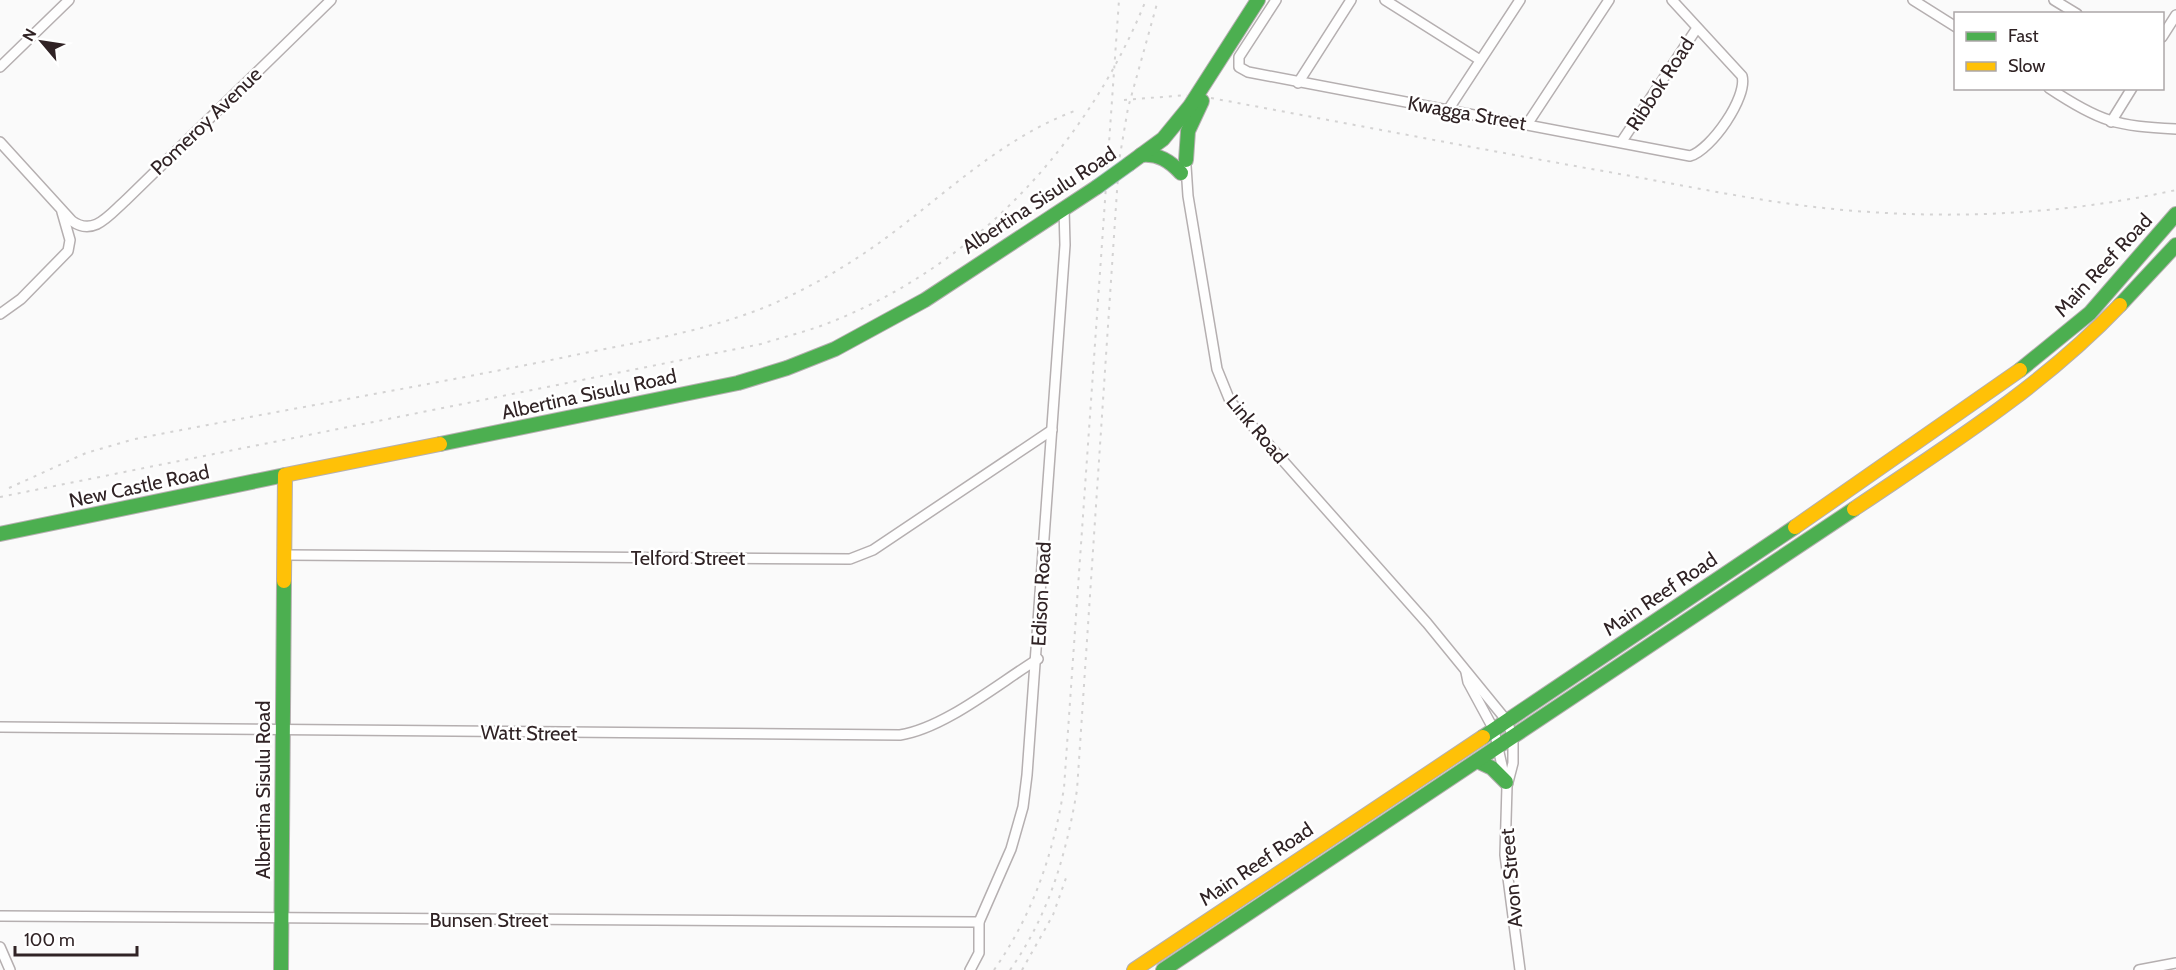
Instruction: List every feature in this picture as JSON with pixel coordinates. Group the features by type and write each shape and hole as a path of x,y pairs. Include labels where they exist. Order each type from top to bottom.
{"main road":[{"name":"Albertina Sisulu Road","path":"280,970 285,475 738,383 781,372 837,350 874,330 1097,187 1164,138 1190,106 1258,0"},
{"path":"1141,155 1154,154 1171,163 1183,166 1186,139 1191,123 1239,29"},
{"name":"Main Reef Road","path":"1134,970 1808,518 2006,381 2061,339 2098,304 2176,214"},
{"name":"Main Reef Road","path":"1163,970 1371,829 1513,738 1818,534 2019,397 2084,343 2176,245"},
{"name":"New Castle Road","path":"0,534 285,475"},
{"path":"1844,493 1855,509"},
{"path":"1808,518 1818,534"},
{"path":"1477,761 1492,768 1506,784"},
{"path":"1181,938 1190,952"}],"street":[{"path":"0,67 69,0"},
{"name":"Pomeroy Avenue","path":"62,210 75,223 90,227 104,220 331,0"},
{"name":"Kwagga Street","path":"1276,0 1239,57 1238,64 1243,70 1299,83 1528,123 1690,156 1708,146 1744,89 1742,76 1697,28"},
{"path":"1299,83 1351,0"},
{"path":"1386,0 1480,60"},
{"path":"1448,110 1520,0"},
{"path":"1528,123 1609,0"},
{"path":"1672,0 1697,28"},
{"path":"1913,0 1954,26"},
{"path":"2054,0 2074,12"},
{"path":"2164,35 2176,15"},
{"name":"Ribbok Road","path":"1622,141 1697,28"},
{"path":"2052,90 2087,112 2111,122 2176,129"},
{"path":"2111,122 2131,90"},
{"path":"1172,136 1178,141 1183,166 1162,148 1164,138 1172,136"},
{"path":"0,142 62,210 70,240 68,250 29,291 0,314"},
{"name":"Link Road","path":"1183,166 1217,369 1230,400 1428,623 1507,721 1513,738"},
{"name":"Edison Road","path":"970,970 979,953 979,922 1011,849 1023,807 1038,659 1065,245 1064,208"},
{"name":"Telford Street","path":"285,555 850,559 873,550 1052,430"},
{"name":"Watt Street","path":"0,727 900,735 914,732 942,720 1038,659"},
{"name":"Link Road","path":"1466,672 1468,682 1494,730 1499,746"},
{"name":"Avon Street","path":"1506,784 1513,763 1513,738"},
{"name":"Avon Street","path":"1499,746 1506,784 1506,875 1520,970"},
{"name":"Bunsen Street","path":"0,916 979,922"},
{"path":"0,947 10,970"},
{"path":"2139,970 2171,966"}],"railway":[{"path":"994,970 1020,927 1039,883 1054,837 1064,788 1119,0"},
{"path":"0,497 761,344 826,324 880,300 930,270 977,235 1019,195 1058,152 1092,104 1121,54 1146,0"},
{"path":"1010,970 1035,928 1054,884 1077,790 1119,161 1128,108 1158,0"},
{"path":"1124,100 1187,95"},
{"path":"1211,98 1720,193 1844,210 1928,214 2011,213 2094,205 2176,190"},
{"path":"135,439 639,342 743,315 783,299 839,269 879,243 997,152 1022,136 1077,110"},
{"path":"9,488 86,453 131,440"},
{"path":"1022,970 1053,915 1066,878"}],"traffic: fast":[{"path":"1129,164 1163,139 1190,106 1258,0"},
{"path":"1186,160 1188,131 1202,101"},
{"path":"1141,155 1153,155 1163,159 1181,173"},
{"path":"1097,187 1129,164"},
{"path":"440,444 738,383 787,368 835,349 925,300 1097,187"},
{"path":"2020,370 2090,313 2176,214"},
{"path":"2120,305 2176,245"},
{"path":"0,534 285,475"},
{"path":"1163,970 1854,509"},
{"path":"1483,737 1795,527"},
{"path":"281,970 284,581"},
{"path":"1477,761 1492,768 1506,782"}],"traffic: slow":[{"path":"1854,509 2026,389 2059,363 2120,305"},
{"path":"1795,527 2020,370"},
{"path":"284,581 285,475 440,444"},
{"path":"1134,970 1483,737"}]}
